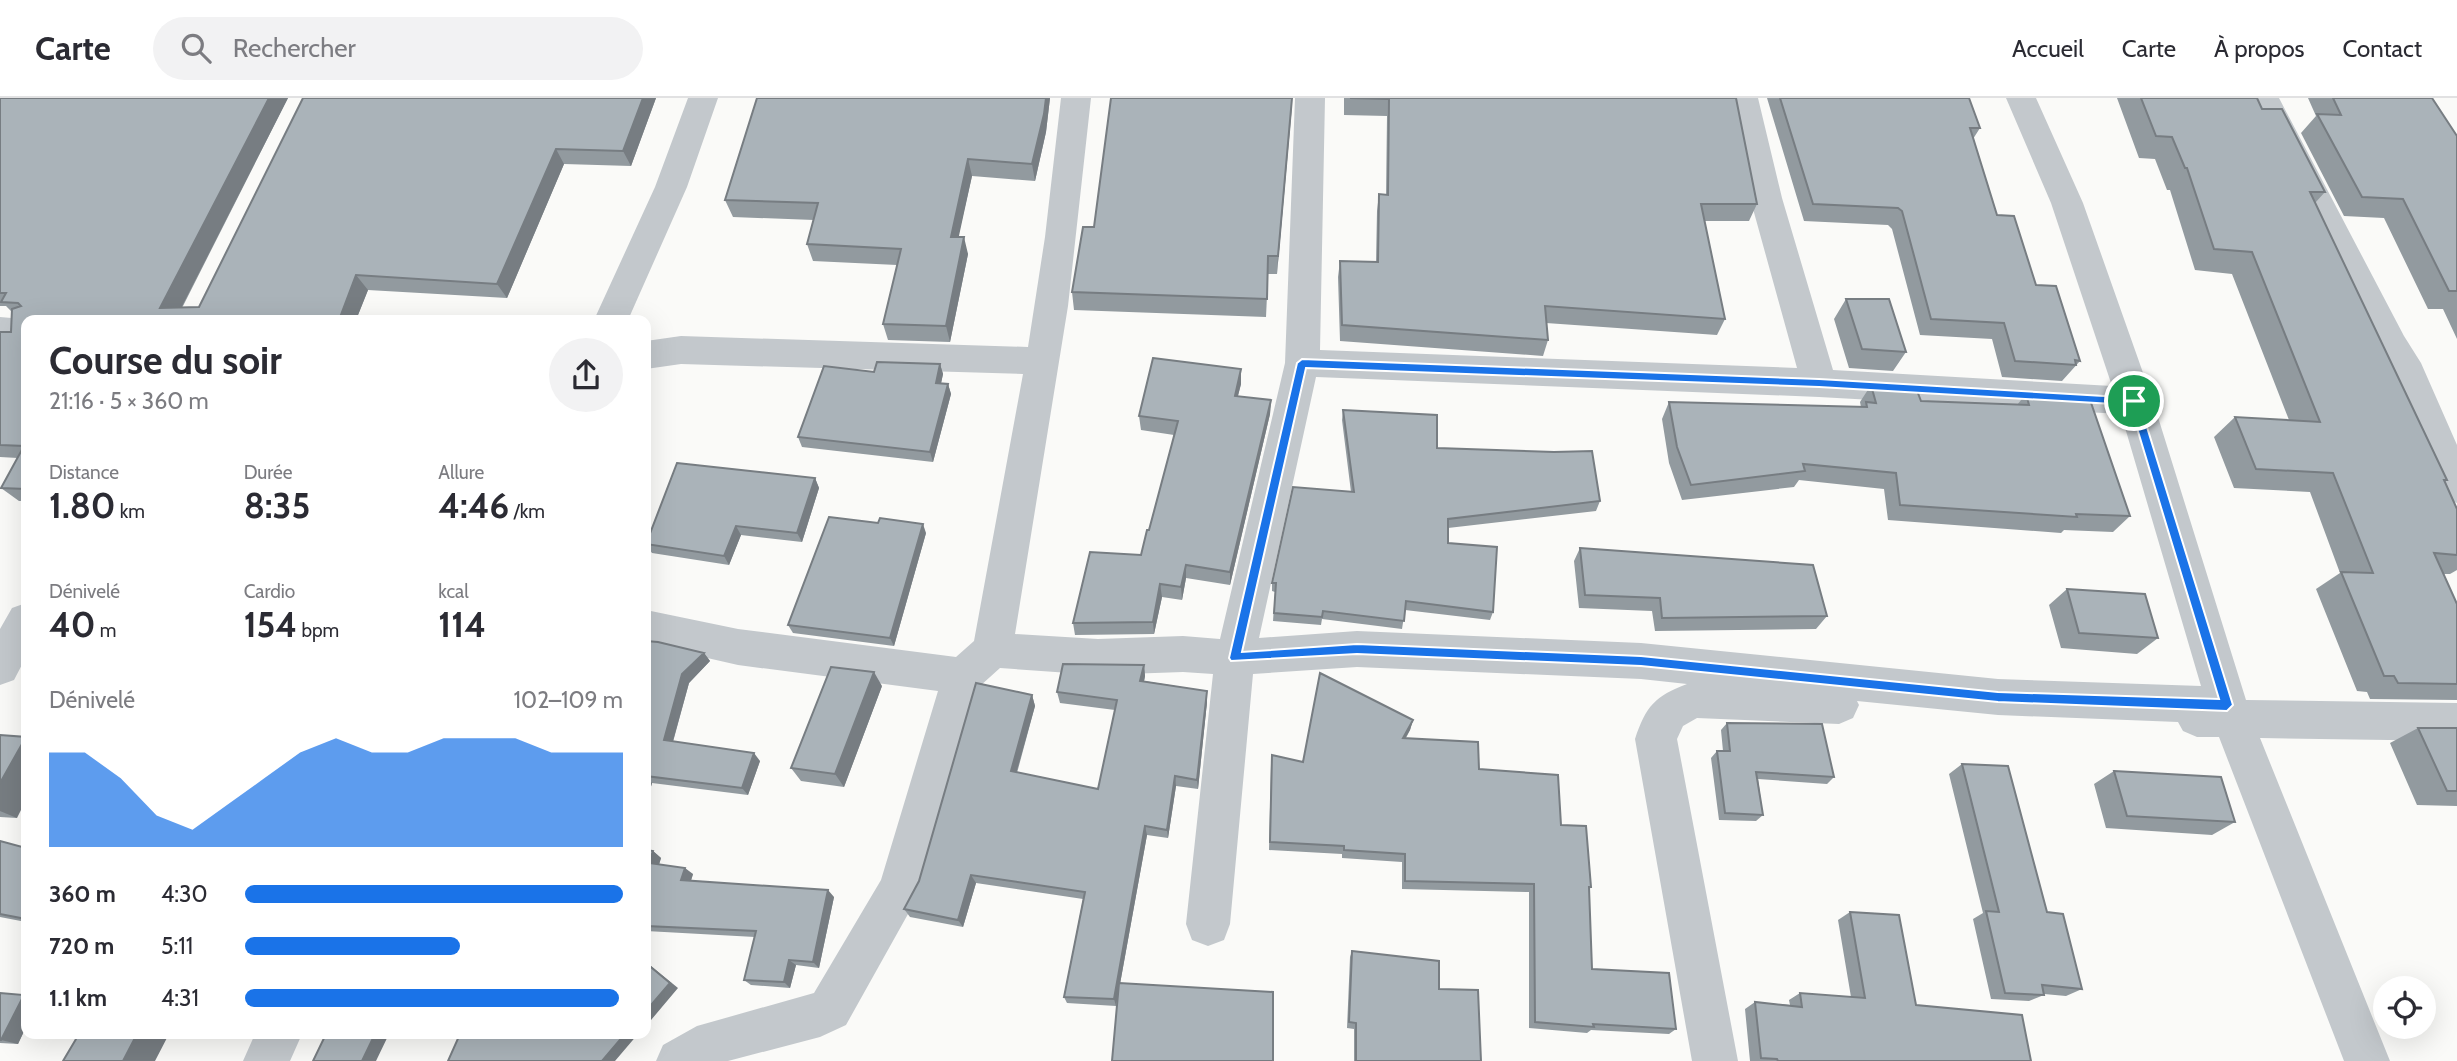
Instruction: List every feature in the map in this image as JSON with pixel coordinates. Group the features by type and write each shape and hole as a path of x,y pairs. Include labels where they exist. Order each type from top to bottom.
{"street":[{"path":"613,315 671,187 703,98"},
{"path":"680,1061 713,1042 830,1009 900,889 977,663 1042,361 1070,171 1076,98"},
{"path":"1208,924 1235,658 1302,363 1310,98"},
{"path":"1743,98 1766,198 1819,383"},
{"path":"2021,98 2067,203 2134,401 2230,712 2367,1061"},
{"path":"2264,98 2391,345 2404,363 2457,488"},
{"path":"0,330 21,331"},
{"path":"651,354 681,350 1042,361"},
{"path":"1302,363 1819,383 2134,401"},
{"path":"651,628 738,647 977,663 1183,654 1235,658 1357,649 1641,661 1998,697 2230,712"},
{"path":"0,667 21,629"},
{"path":"1715,1061 1656,739 1661,718 1677,706 1695,699 2230,712 2457,722"},
{"path":"266,1061 277,1039"}],"building":[{"path":"0,98 269,98 160,308 199,307 303,98 643,98 623,151 556,149 497,284 356,275 341,315 21,315 21,446 0,445 0,332 11,332 12,309 21,306 18,303 1,302 6,293 0,293"},
{"path":"757,98 1046,98 1032,164 968,159 951,237 964,237 946,326 883,324 901,249 807,244 818,203 725,200"},
{"path":"1111,98 1292,98 1278,256 1268,256 1267,299 1072,292 1083,227 1094,227"},
{"path":"1350,98 1736,98 1757,204 1701,204 1725,319 1545,306 1548,340 1342,325 1340,261 1378,262 1379,194 1388,195 1389,99"},
{"path":"1780,98 1969,98 1980,128 1970,128 1997,215 2014,216 2036,285 2056,286 2080,361 2075,360 2076,365 2015,361 2004,323 1931,319 1902,211 1898,208 1813,204"},
{"path":"2141,98 2257,98 2262,109 2282,109 2325,192 2310,192 2447,480 2444,480 2457,509 2457,555 2434,553 2457,604 2457,684 2398,683 2394,676 2384,676 2341,572 2373,573 2333,473 2256,469 2235,417 2320,422 2252,252 2214,249 2187,168 2172,137 2156,136"},
{"path":"2333,98 2432,98 2457,136 2457,291 2449,291 2403,199 2362,197 2317,114 2341,115"},
{"path":"1846,299 1889,299 1906,352 1862,349"},
{"path":"1153,358 1241,369 1235,396 1271,400 1230,572 1186,565 1181,587 1160,584 1153,622 1073,623 1090,552 1141,555 1149,530 1178,421 1139,416"},
{"path":"877,362 940,364 936,383 948,384 930,452 798,437 824,366 874,372"},
{"path":"1871,385 1916,388 1921,401 2029,405 2026,394 2089,397 2130,516 2076,514 2077,517 1900,505 1896,473 1803,464 1805,471 1691,485 1677,447 1669,402 1867,407 1866,402 1876,403"},
{"path":"1343,410 1437,415 1437,448 1592,451 1600,501 1448,519 1448,543 1497,547 1493,612 1406,601 1404,621 1323,611 1322,617 1274,613 1276,583 1272,583 1293,487 1354,492"},
{"path":"21,451 21,489 1,488"},
{"path":"677,463 815,478 797,533 736,526 724,556 651,545 651,531"},
{"path":"829,517 878,523 880,518 923,524 890,638 788,625"},
{"path":"1580,548 1813,565 1827,616 1662,618 1660,598 1585,595"},
{"path":"2067,589 2145,594 2158,638 2079,633"},
{"path":"651,641 704,653 682,674 664,740 754,753 742,788 651,777"},
{"path":"1063,664 1144,665 1140,681 1207,691 1197,780 1175,776 1167,830 1145,826 1114,999 1064,997 1085,892 971,875 958,920 904,909 919,881 976,683 1032,695 1011,771 1098,789 1117,700 1057,692"},
{"path":"831,667 874,672 835,774 791,768"},
{"path":"1320,673 1413,720 1403,738 1478,742 1479,769 1558,775 1561,825 1586,826 1591,887 1592,969 1669,973 1676,1029 1535,1022 1534,884 1405,881 1405,854 1344,850 1344,846 1270,842 1272,755 1303,762"},
{"path":"1727,723 1822,724 1834,777 1756,772 1763,815 1725,813 1717,751 1730,751"},
{"path":"2418,728 2457,728 2457,791 2447,791"},
{"path":"0,735 21,737 21,746 0,783"},
{"path":"1962,764 2008,766 2047,912 2063,914 2082,989 2042,985 2044,995 2005,993 1986,911 1999,912"},
{"path":"2114,771 2221,777 2235,822 2127,816"},
{"path":"0,841 21,847 21,918 0,914"},
{"path":"651,863 685,868 681,880 828,890 813,962 789,960 784,982 744,980 756,931 651,926"},
{"path":"1850,912 1899,915 1916,1005 2022,1015 2031,1061 1778,1061 1761,1058 1755,1002 1802,1007 1800,993 1865,998"},
{"path":"1352,951 1439,961 1439,989 1478,990 1481,1061 1356,1061 1356,1023 1349,1022"},
{"path":"651,967 670,983 651,1005"},
{"path":"1119,983 1273,992 1273,1061 1112,1061"},
{"path":"0,993 21,995 21,1001 0,1040"},
{"path":"76,1039 134,1039 123,1061 63,1061"},
{"path":"324,1039 373,1039 362,1061 313,1061"},
{"path":"458,1039 621,1039 602,1061 448,1061"}],"route":[{"path":"1302,363 1819,383 2134,401 2227,705 1998,697 1641,661 1357,649 1235,658 1302,363"}]}
